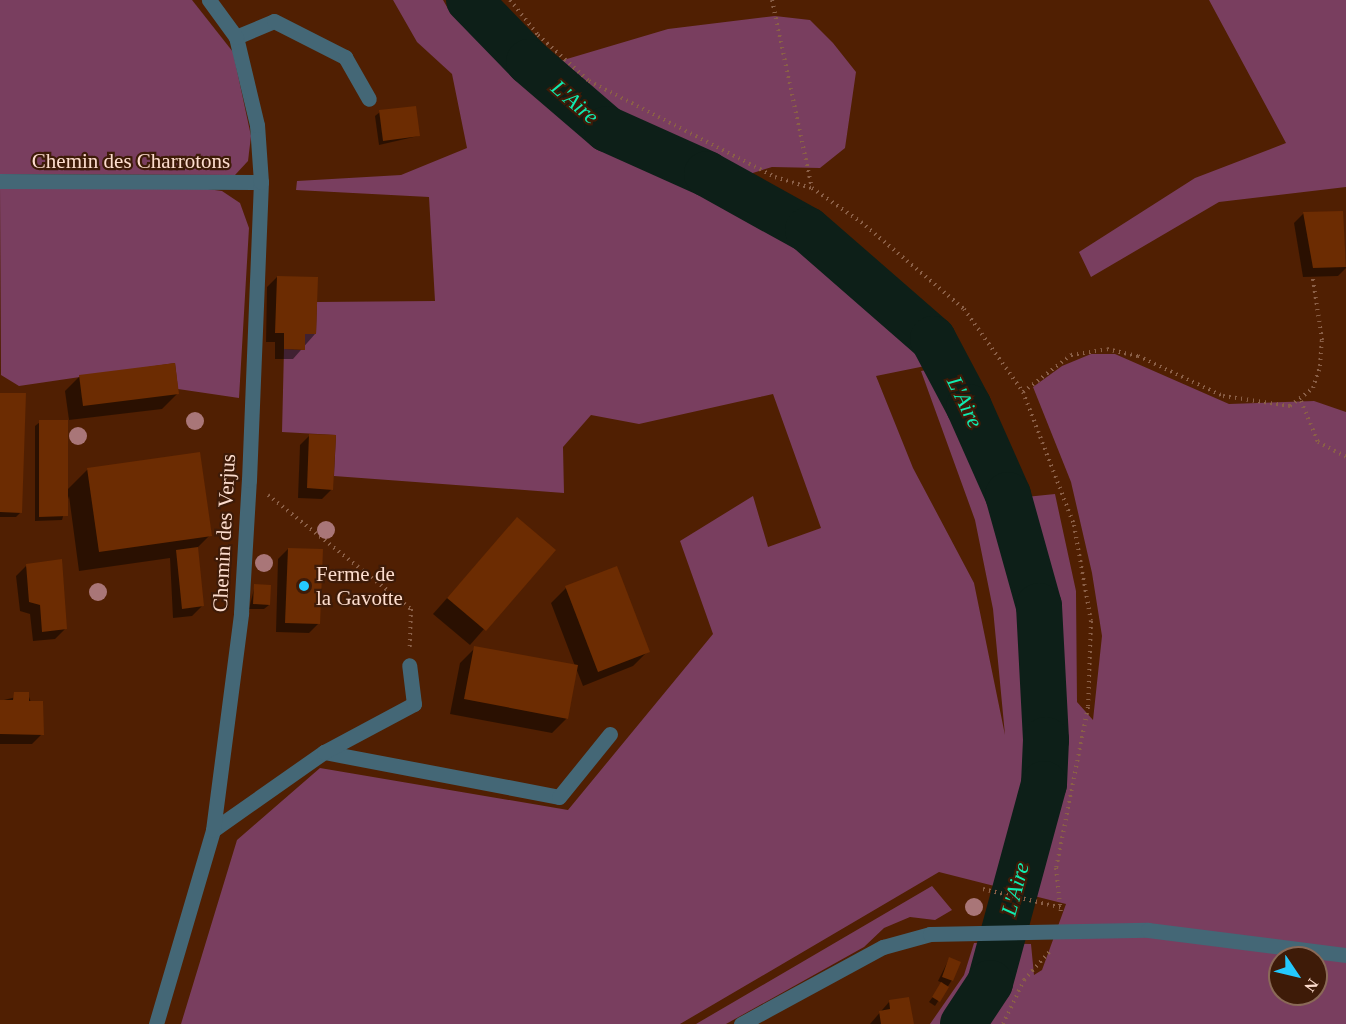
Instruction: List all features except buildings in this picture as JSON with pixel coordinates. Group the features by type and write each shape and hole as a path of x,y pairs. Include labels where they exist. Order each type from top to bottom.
{"street":[{"name":"Chemin des Verjus","path":"156,1024 213,830 241,613 249,480 261,182 255,114 236,37 209,0"},
{"path":"236,37 274,21 345,57 369,99"},
{"name":"Chemin des Charrotons","path":"0,181 261,182"},
{"path":"213,830 324,752 414,704 409,665"},
{"path":"324,752 559,796 610,734"},
{"path":"741,1024 884,947 930,934 1051,930 1159,931 1346,955"}],"path":[{"path":"510,0 537,34 589,81 775,177 812,188 861,222 964,309 1023,392 1074,525 1093,659 1056,868 1062,908 982,889"},
{"path":"772,0 812,188"},
{"path":"1023,392 1071,355 1107,349 1138,356 1223,396 1268,405 1301,401 1317,377 1322,340 1313,279"},
{"path":"1301,401 1318,442 1346,457"},
{"path":"249,480 411,609 409,665"},
{"path":"1003,1024 1024,980 1057,943 1051,930"}],"shaded area":[{"path":"0,0 192,0 233,52 251,136 248,161 235,175 0,174"},
{"path":"393,0 443,0 451,14 523,72 668,29 775,16 810,20 833,43 856,72 845,148 820,168 772,167 695,191 846,266 940,363 876,376 913,468 974,583 1005,735 993,609 975,520 921,371 938,368 998,500 1055,494 1076,591 1077,702 1093,720 1102,636 1092,573 1071,482 1033,387 1062,366 1091,354 1115,354 1229,404 1314,401 1346,412 1346,1024 930,1024 964,975 974,943 1031,944 1034,975 1042,970 1066,904 939,872 680,1024 181,1024 237,840 320,768 568,810 713,634 680,541 753,496 768,547 821,528 773,394 639,424 591,415 563,447 564,493 334,476 336,435 282,432 284,349 304,350 305,334 316,334 317,302 435,301 429,197 296,190 297,181 401,175 467,148 452,74 417,42"},
{"path":"1209,0 1346,0 1346,187 1219,202 1091,277 1079,252 1195,178 1286,143"},
{"path":"0,185 200,188 222,191 240,203 249,228 239,398 178,389 175,363 19,386 1,375"},
{"path":"932,886 952,910 935,920 910,917 884,928 864,947 726,1024 696,1024"}],"waterway":[{"name":"L'Aire","path":"469,0 529,62 607,129 707,174 808,230 933,339 969,407 1008,495 1039,606 1046,740 1044,784 990,983 963,1024"}],"place":[{"name":"Ferme de la Gavotte","path":"304,586"}]}
